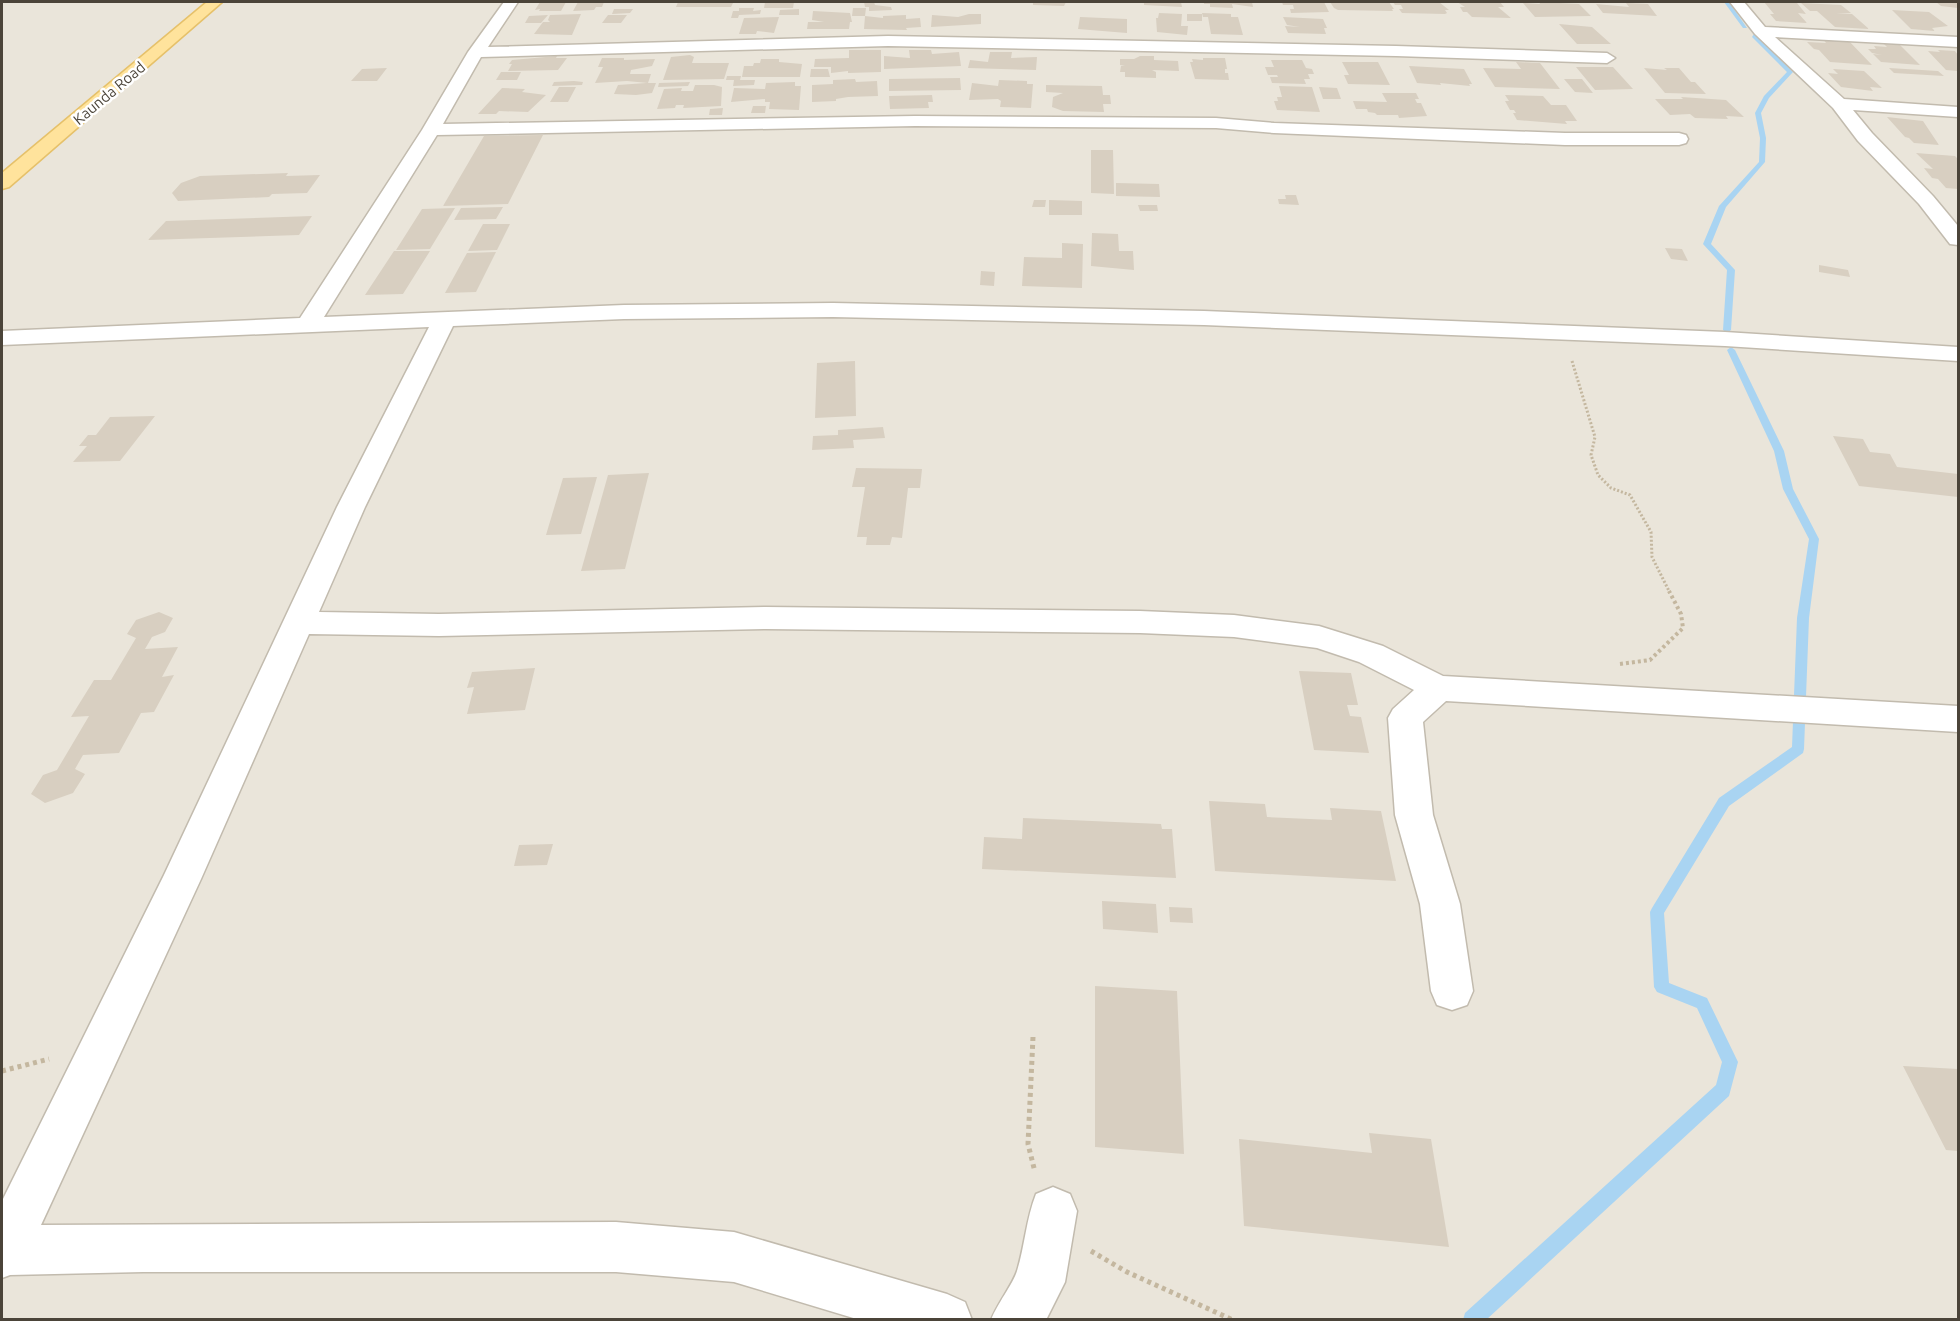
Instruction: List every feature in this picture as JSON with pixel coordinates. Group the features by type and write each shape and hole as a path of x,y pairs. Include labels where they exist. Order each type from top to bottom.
{"main road":[{"name":"Kaunda Road","path":"2,183 215,2"}],"street":[{"path":"308,324 431,130 476,52 511,2"},
{"path":"1737,2 1760,30 1839,104 1864,137 1926,200 1959,239"},
{"path":"1760,30 1959,42"},
{"path":"476,52 888,41 1396,51 1607,58"},
{"path":"1839,104 1959,112"},
{"path":"431,130 915,121 1216,123 1275,128 1565,139 1679,139"},
{"path":"1926,200 1948,202"},
{"path":"2,338 624,312 833,310 1204,318 1725,339 1959,354"},
{"path":"445,319 351,507 300,623 181,879 2,1252 143,1246 616,1247 734,1257 947,1320"},
{"path":"300,623 439,625 778,618 1140,622 1234,626 1319,637 1371,654 1438,688 1959,719"},
{"path":"1438,688 1405,718 1414,815 1440,904 1452,991"},
{"path":"1016,1320 1040,1282 1053,1211"}],"path":[{"path":"1575,333 1577,349 1570,356 1595,437 1591,456 1598,475 1611,488 1630,495 1651,532 1652,557 1681,614 1683,628 1650,660 1615,665"}],"shaded area":[{"path":"2,2 1958,2 1958,1319 2,1319"}],"building":[{"path":"540,2 566,2 561,11 535,10"},
{"path":"578,2 604,2 602,7 596,7 594,10 573,11"},
{"path":"678,2 733,3 731,7 676,7"},
{"path":"765,2 794,2 793,8 764,8"},
{"path":"864,2 874,2 875,5 891,7 892,10 869,11 869,7 865,7"},
{"path":"1033,2 1066,2 1064,6 1033,5"},
{"path":"1144,2 1181,2 1182,7 1144,5"},
{"path":"1204,2 1252,2 1253,7 1232,4 1233,8 1210,7 1210,4 1204,4"},
{"path":"1282,2 1324,2 1329,12 1291,13 1290,9 1294,9 1293,5 1283,5"},
{"path":"1330,2 1389,2 1394,9 1393,11 1338,10"},
{"path":"1393,2 1439,2 1449,10 1445,10 1447,13 1445,14 1402,13 1399,9 1403,9 1401,5 1395,5"},
{"path":"1457,2 1500,2 1504,7 1498,7 1511,18 1472,17 1467,12 1463,12 1460,7 1465,7"},
{"path":"1539,2 1579,4 1591,16 1535,17 1523,3 1540,4"},
{"path":"1764,2 1797,3 1806,14 1798,13 1807,23 1776,21 1770,14 1774,14"},
{"path":"1936,2 1958,2 1958,8 1941,6"},
{"path":"1626,3 1648,4 1657,16 1603,13 1596,4 1629,7"},
{"path":"1801,3 1841,5 1851,13 1836,13 1852,14 1869,29 1835,27 1817,11 1810,11"},
{"path":"739,8 761,10 760,14 739,15 738,18 731,18 733,11 739,11"},
{"path":"853,8 866,8 865,16 852,16"},
{"path":"614,9 633,9 630,13 612,14"},
{"path":"799,9 799,15 779,15 780,10"},
{"path":"1892,10 1929,12 1948,26 1932,28 1935,31 1911,29"},
{"path":"813,11 850,13 852,22 850,22 849,29 807,29 808,22 824,22 812,20"},
{"path":"1159,13 1182,14 1181,26 1188,26 1187,35 1157,32 1156,18"},
{"path":"1202,13 1231,14 1231,17 1238,17 1243,35 1211,34 1208,17 1203,17"},
{"path":"581,14 572,35 534,34 543,22 550,22 548,20 550,15"},
{"path":"981,14 981,24 931,27 932,15 958,17"},
{"path":"1187,14 1202,14 1202,21 1187,21"},
{"path":"548,15 541,23 525,23 529,16"},
{"path":"608,15 627,15 621,23 602,23"},
{"path":"906,15 906,19 920,18 921,27 906,28 907,30 864,29 865,16 883,18 883,16"},
{"path":"779,17 774,33 757,31 756,34 739,34 744,18"},
{"path":"1080,17 1127,19 1127,33 1078,29"},
{"path":"1283,17 1323,19 1327,28 1324,28 1326,34 1288,33 1285,26 1300,27 1287,25"},
{"path":"1559,24 1592,27 1611,44 1577,44"},
{"path":"1822,38 1847,39 1872,65 1830,62 1819,50 1814,49 1807,42 1826,43"},
{"path":"1884,44 1900,45 1920,65 1881,62 1873,54 1882,55 1872,53 1868,49 1876,49 1874,46 1887,47"},
{"path":"849,50 881,50 881,72 831,73 831,67 814,67 815,59 849,58"},
{"path":"909,50 931,50 932,54 959,52 961,66 884,69 884,56 910,58"},
{"path":"1938,50 1955,51 1958,55 1958,71 1946,70 1928,51 1940,52"},
{"path":"990,52 1012,52 1011,58 1037,57 1036,70 968,68 970,60 988,62"},
{"path":"690,55 694,57 692,63 729,63 724,79 663,80 671,57"},
{"path":"557,56 556,58 567,58 558,70 508,71 512,60"},
{"path":"1140,56 1154,56 1154,60 1178,61 1179,71 1152,70 1156,72 1156,78 1125,77 1125,72 1120,72 1121,66 1125,66 1120,65 1120,59 1134,59"},
{"path":"602,58 655,59 652,66 631,70 630,74 651,74 648,83 627,81 595,83 603,67 598,67"},
{"path":"1203,58 1225,58 1227,69 1225,73 1228,73 1229,80 1195,79 1190,62 1193,62 1192,59 1203,60"},
{"path":"761,59 779,59 779,62 802,64 800,77 742,77 744,66 753,66 754,63 760,63"},
{"path":"1271,60 1302,60 1306,68 1312,69 1314,74 1308,74 1310,79 1304,79 1306,84 1272,83 1270,77 1278,77 1268,75 1265,67 1274,67"},
{"path":"1342,62 1378,62 1390,85 1348,84 1344,75 1349,75"},
{"path":"1516,62 1540,63 1560,89 1495,87 1483,68 1521,69"},
{"path":"1409,66 1464,69 1472,84 1469,84 1470,86 1417,83"},
{"path":"1576,67 1613,67 1633,89 1595,90"},
{"path":"387,68 377,81 351,81 362,69"},
{"path":"1644,68 1667,70 1664,68 1679,68 1706,94 1665,93"},
{"path":"1889,68 1938,71 1944,76 1894,73"},
{"path":"811,69 828,69 830,77 810,77"},
{"path":"1833,69 1864,71 1882,88 1870,87 1873,91 1841,87 1828,73 1838,74"},
{"path":"501,72 521,72 517,80 496,80"},
{"path":"727,76 741,76 740,80 755,80 754,85 733,86 734,80 726,80"},
{"path":"960,78 961,90 889,91 889,79"},
{"path":"855,79 856,82 877,81 878,96 812,102 812,85 833,84 833,80"},
{"path":"1564,79 1582,79 1593,93 1575,92"},
{"path":"999,80 1027,81 1027,84 1033,84 1031,108 1000,107 1001,101 998,99 969,100 972,83 998,86"},
{"path":"554,82 583,82 582,85 552,86"},
{"path":"690,82 688,86 658,87 659,83"},
{"path":"795,82 795,86 801,86 799,110 769,109 770,102 765,102 765,99 731,102 734,88 765,89 766,83"},
{"path":"656,83 652,93 614,94 618,85"},
{"path":"695,85 722,87 721,106 683,108 684,105 676,105 675,108 657,109 664,89 682,88 681,91 693,91"},
{"path":"1046,85 1102,86 1103,95 1110,95 1111,104 1103,104 1104,112 1063,111 1052,107 1053,97 1063,93 1046,92"},
{"path":"1279,86 1312,87 1320,112 1277,110 1274,101 1278,101 1277,97 1282,97"},
{"path":"559,87 576,87 568,102 550,102"},
{"path":"1319,87 1337,88 1341,99 1323,99"},
{"path":"502,88 525,89 522,92 546,95 528,112 499,111 496,114 478,114"},
{"path":"1382,93 1416,93 1419,99 1415,99 1417,103 1421,103 1427,116 1399,118 1398,115 1377,115 1368,112 1367,109 1356,109 1353,101 1387,102"},
{"path":"932,95 933,102 928,102 929,108 890,109 889,96"},
{"path":"1505,95 1543,96 1551,105 1566,105 1577,121 1565,121 1567,124 1517,120 1513,113 1516,113 1510,110 1505,101 1509,101"},
{"path":"1681,97 1726,100 1744,117 1726,116 1728,119 1695,118 1690,114 1670,115 1655,99 1683,99"},
{"path":"753,106 766,106 765,113 751,113"},
{"path":"723,108 722,115 709,115 710,109"},
{"path":"1887,117 1923,121 1939,145 1914,143 1905,137"},
{"path":"543,135 508,204 443,206 484,136"},
{"path":"1091,150 1113,150 1114,194 1091,193"},
{"path":"1916,153 1955,156 1958,159 1958,189 1946,188 1938,179 1932,178 1924,168 1933,169"},
{"path":"288,173 286,176 320,175 307,193 178,201 172,193 181,183 200,176"},
{"path":"1116,183 1159,184 1160,197 1116,196"},
{"path":"1285,195 1296,195 1299,205 1279,204 1278,199 1286,199"},
{"path":"1034,200 1046,200 1045,207 1032,207"},
{"path":"1049,200 1082,201 1082,215 1049,215"},
{"path":"1138,205 1157,205 1158,211 1140,211"},
{"path":"503,207 496,219 454,220 461,208"},
{"path":"455,208 430,249 396,250 422,209"},
{"path":"312,216 299,235 148,240 166,221"},
{"path":"483,224 510,224 497,250 468,251"},
{"path":"1092,233 1118,234 1119,251 1133,251 1134,270 1091,266"},
{"path":"1062,243 1083,244 1082,288 1022,286 1024,257 1062,258"},
{"path":"1665,248 1682,249 1688,261 1671,259"},
{"path":"394,251 430,251 403,294 365,295"},
{"path":"496,252 476,292 445,293 467,253"},
{"path":"1819,265 1848,270 1850,277 1819,272"},
{"path":"981,271 995,272 994,286 980,285"},
{"path":"855,361 856,416 815,418 817,363"},
{"path":"155,416 120,461 73,462 87,446 79,446 88,435 96,435 110,417"},
{"path":"883,427 885,438 853,440 854,448 812,450 813,436 838,435 838,430"},
{"path":"1833,436 1863,439 1870,452 1890,454 1897,467 1958,474 1958,497 1859,486"},
{"path":"856,468 922,469 920,488 908,488 902,538 892,537 890,545 866,545 867,537 857,537 865,487 852,487"},
{"path":"649,473 625,569 581,571 608,475"},
{"path":"597,477 581,534 546,535 563,478"},
{"path":"159,612 173,618 165,632 152,637 145,649 178,647 162,677 174,675 154,712 141,713 119,753 83,755 75,769 85,774 73,793 45,803 31,794 43,775 57,770 89,716 71,717 94,680 111,680 136,638 127,634 136,620"},
{"path":"535,668 525,710 467,714 474,687 467,688 472,672"},
{"path":"1299,671 1351,673 1358,705 1347,705 1350,716 1361,717 1369,753 1314,750"},
{"path":"1209,801 1265,804 1267,817 1332,820 1330,808 1381,811 1396,881 1215,871"},
{"path":"1023,818 1161,824 1162,829 1172,829 1176,878 982,869 984,837 1022,839"},
{"path":"553,844 547,865 514,866 519,845"},
{"path":"1102,901 1156,904 1158,933 1103,929"},
{"path":"1169,907 1192,908 1193,923 1170,922"},
{"path":"1095,986 1177,991 1184,1154 1095,1147"},
{"path":"1903,1066 1958,1069 1958,1151 1946,1150"},
{"path":"1369,1133 1431,1139 1449,1247 1244,1226 1239,1139 1372,1153"}],"waterway":[{"path":"1727,2 1745,27"},
{"path":"1727,330 1731,270 1707,244 1723,206 1762,162 1763,138 1758,113 1766,97 1790,72 1754,36"},
{"path":"1472,1320 1723,1090 1730,1062 1702,1003 1662,987 1657,912 1724,802 1798,749 1803,618 1814,539 1788,489 1779,451 1731,350"}]}
